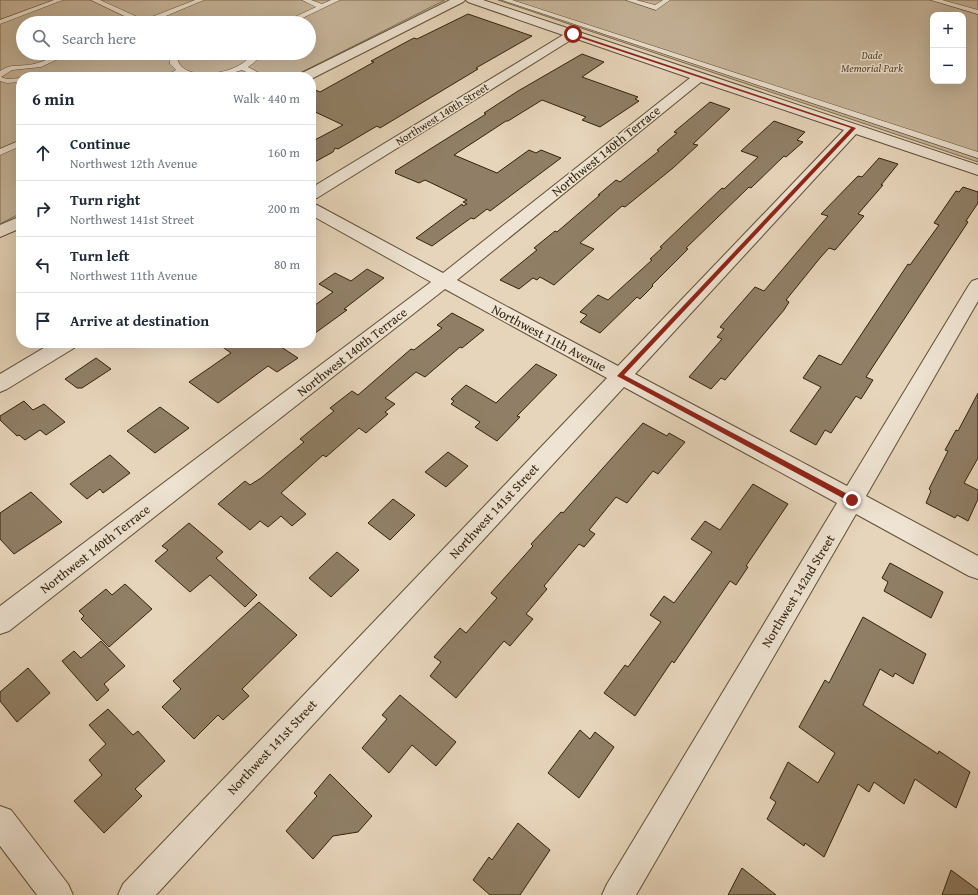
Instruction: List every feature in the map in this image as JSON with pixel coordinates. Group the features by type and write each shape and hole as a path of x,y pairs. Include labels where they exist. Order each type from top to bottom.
{"street":[{"path":"315,72 459,0"},
{"path":"472,0 978,170"},
{"name":"Northwest 140th Street","path":"316,192 573,34"},
{"name":"Northwest 140th Terrace","path":"0,622 444,281 700,76"},
{"name":"Northwest 141st Street","path":"134,895 854,128"},
{"name":"Northwest 11th Avenue","path":"316,211 978,568"},
{"path":"0,232 16,224"},
{"name":"Northwest 142nd Street","path":"618,895 978,286"},
{"path":"0,384 59,348"},
{"path":"0,821 57,895"}],"lane":[{"path":"16,16 60,0"},
{"path":"94,0 129,16"},
{"path":"161,16 201,0"},
{"path":"305,0 322,6"},
{"path":"301,16 337,0"},
{"path":"505,0 978,155"},
{"path":"629,0 656,8 667,0"},
{"path":"934,0 978,12"},
{"path":"0,22 16,16"},
{"path":"16,81 1,79 9,69 20,66 30,67 48,60"},
{"path":"173,60 174,64 181,70 188,72"},
{"path":"228,72 243,67 254,60"},
{"path":"0,64 9,69"},
{"path":"30,67 34,71 33,72"},
{"path":"243,67 253,72"},
{"path":"177,72 181,70"},
{"path":"0,152 16,145"}],"green space":[{"path":"0,0 445,0 302,72 16,72 16,216 0,224"},
{"name":"Dade Memorial Park","path":"498,0 978,0 978,162"}],"building":[{"path":"468,14 532,36 476,68 478,69 380,128 377,126 338,149 335,148 333,152 316,161 316,139 343,125 316,112 316,90 320,92 374,62 371,61 414,38 417,39"},
{"path":"582,54 604,62 582,77 638,97 635,99 639,101 600,127 582,120 586,117 542,100 506,121 454,155 497,173 529,150 536,153 541,150 561,158 490,211 487,209 474,219 471,218 432,246 416,238 462,204 463,206 467,204 463,202 467,200 425,180 419,183 395,173 395,171 486,114 484,113 518,91"},
{"path":"710,102 730,109 693,144 698,145 673,168 625,207 622,206 580,243 594,249 554,285 540,277 537,280 533,278 519,289 500,280 537,250 534,248 555,231 557,232 616,180 620,182 659,151 657,150 677,133 674,132"},
{"path":"774,121 805,132 797,140 803,142 786,157 784,156 751,188 749,187 686,248 688,249 640,299 637,297 600,333 580,322 587,315 580,312 598,295 608,300 652,260 650,259 662,248 660,247 722,188 724,189 758,157 741,151"},
{"path":"879,158 898,164 881,185 883,185 858,214 864,216 835,250 829,248 820,258 786,300 789,302 784,310 725,380 721,378 711,389 689,377 722,339 717,337 724,329 720,327 755,287 764,291 828,216 821,214 858,176 862,177"},
{"path":"963,187 978,192 978,203 966,221 968,222 866,377 873,380 861,399 856,396 831,433 825,430 816,445 790,431 821,387 803,378 819,355 841,365 908,264 910,265 939,225 934,223 956,191 959,192"},
{"path":"367,269 384,278 344,309 347,310 316,332 316,304 333,292 319,284 335,273 351,281"},
{"path":"452,313 484,330 462,348 460,347 425,377 416,372 385,398 395,404 385,412 388,414 366,433 359,428 326,457 323,455 281,493 306,514 292,526 281,516 268,527 260,521 250,530 218,504 245,481 250,485 261,478 304,442 300,439 334,411 330,408 352,391 358,395 411,349 414,350 442,328 437,325"},
{"path":"224,348 283,348 298,358 277,372 268,366 218,403 189,382 231,353"},
{"path":"96,358 111,369 82,388 77,388 65,379"},
{"path":"536,364 557,375 517,416 520,417 497,441 475,427 480,422 451,404 454,401 451,399 466,385 496,403"},
{"path":"978,393 978,458 964,483 978,490 978,499 968,521 957,515 955,518 926,503 931,491 929,489 948,451 945,450 956,430 958,431"},
{"path":"24,401 33,410 44,404 65,422 46,435 40,430 25,440 19,435 17,436 0,420 0,416"},
{"path":"160,407 189,428 155,453 127,431"},
{"path":"643,423 667,436 669,433 685,442 658,474 653,471 627,503 616,497 589,530 595,534 584,547 579,544 544,586 547,589 526,614 533,619 510,646 504,641 456,698 430,676 441,662 434,657 460,628 466,633 497,598 491,593 533,546 531,544 561,512 563,513"},
{"path":"448,452 468,466 446,487 425,472"},
{"path":"110,455 130,473 103,493 100,489 87,499 70,484"},
{"path":"753,484 788,504 746,566 748,567 736,585 730,581 674,663 672,661 635,716 604,693 625,665 628,667 661,622 650,615 664,596 674,603 712,552 691,539 705,521 720,530"},
{"path":"31,492 62,522 14,554 0,539 0,513"},
{"path":"393,499 415,515 390,540 368,523"},
{"path":"189,523 223,552 216,558 257,595 245,607 210,575 190,592 155,561 168,550 162,546"},
{"path":"337,552 359,570 331,597 309,578"},
{"path":"890,563 943,592 931,618 884,591 888,582 882,578"},
{"path":"125,584 152,609 109,647 81,619 84,616 79,611 106,589 112,595"},
{"path":"259,602 297,635 242,689 249,696 223,720 218,715 194,739 162,707 181,689 173,681"},
{"path":"863,617 926,654 913,684 895,673 893,677 880,669 863,705 938,754 939,751 970,772 956,808 915,779 904,804 874,782 869,792 858,784 824,857 805,843 804,846 767,819 776,802 770,798 788,762 818,783 835,753 799,727 825,680 829,683"},
{"path":"101,641 125,666 104,684 109,690 97,701 62,661 74,651 81,658"},
{"path":"28,668 50,693 17,722 0,701 0,692"},
{"path":"400,695 456,742 436,766 412,745 389,773 362,748 387,719 382,715"},
{"path":"108,709 133,735 138,731 165,761 135,789 142,796 104,833 74,801 102,775 89,760 106,744 89,725"},
{"path":"580,730 590,739 595,732 614,747 579,798 548,773"},
{"path":"330,774 372,816 358,832 333,836 313,859 286,831 317,796 314,793"},
{"path":"518,823 550,850 520,895 490,895 473,880 489,857 492,860"},
{"path":"742,868 776,895 728,895"},
{"path":"951,870 978,890 978,895 942,895"}],"route":[{"path":"573,34 854,128 620,376 852,500"}]}
